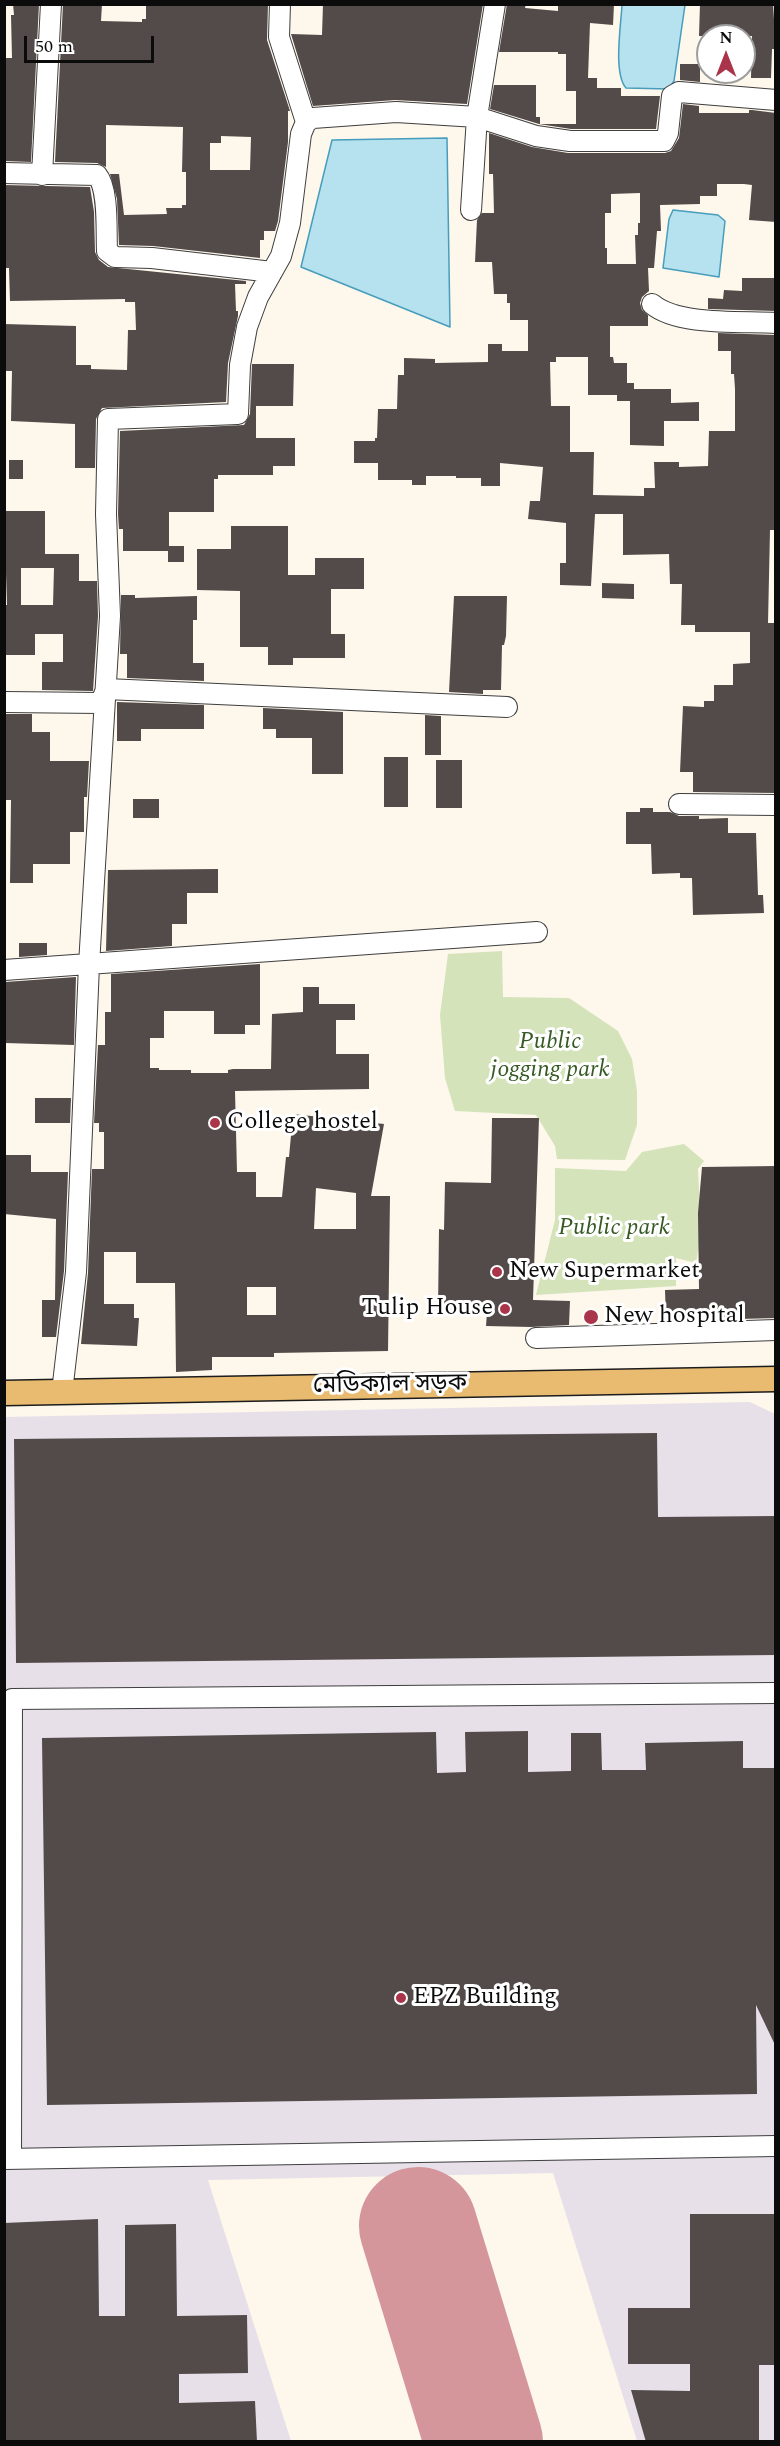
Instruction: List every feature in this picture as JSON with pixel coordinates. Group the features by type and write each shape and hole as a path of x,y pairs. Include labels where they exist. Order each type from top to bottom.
{"main road":[{"name":"মেডিক্যাল সড়ক","path":"4,1393 776,1379"}],"street":[{"path":"42,175 51,4"},
{"path":"280,4 279,37 306,122"},
{"path":"471,210 477,117 495,4"},
{"path":"62,1392 76,1272 89,965 110,616 106,514 108,419 238,414 240,365 247,327 258,297 281,256 293,213 301,134 306,122 313,118 396,112 477,117 536,136 570,141 664,141 668,133 672,96 678,92 776,100"},
{"path":"4,173 97,174 102,184 106,213 107,250 114,257 152,258 272,272"},
{"path":"652,304 662,312 681,318 776,323"},
{"path":"4,702 101,703 106,689"},
{"path":"106,689 507,707"},
{"path":"679,804 776,805"},
{"path":"4,970 537,932"},
{"path":"536,1338 776,1330"},
{"path":"776,1693 12,1699 8,2159 776,2146"}],"shaded area":[{"path":"750,1402 775,1414 775,2441 637,2441 553,2173 208,2180 291,2441 5,2441 4,1417"}],"green space":[{"name":"Public jogging park","path":"502,951 503,997 569,998 618,1031 632,1059 637,1091 637,1125 625,1160 557,1159 555,1146 536,1115 455,1111 445,1078 440,1015 448,954"},
{"name":"Public park","path":"684,1144 704,1161 698,1169 701,1232 696,1263 676,1258 676,1286 536,1295 555,1220 555,1168 626,1171 642,1152"}],"water":[{"path":"622,5 685,5 674,81 669,89 626,88 622,81 619,36"},
{"path":"447,138 450,327 301,267 332,140"},
{"path":"673,210 718,215 725,221 719,277 663,268 669,219"}],"building":[{"path":"13,4 39,4 31,162 4,161 4,58 12,58"},
{"path":"63,4 102,4 101,21 142,22 142,19 146,19 146,4 268,4 267,40 290,111 288,111 288,142 278,221 275,231 264,231 264,240 260,240 260,258 153,246 119,245 117,199 110,174 119,174 124,215 167,214 166,208 182,208 182,205 186,205 186,172 182,172 183,127 106,125 106,167 97,163 55,162","holes":["221,136 251,137 250,170 210,170 210,143 221,143"]},
{"path":"323,4 483,4 467,104 395,100 313,106 291,34 322,35"},
{"path":"507,4 526,4 525,8 558,11 558,4 614,4 613,25 590,23 588,78 597,78 597,88 621,88 621,96 660,96 656,129 571,129 539,124 490,109 494,85 536,85 536,117 540,117 540,124 576,124 576,91 566,91 566,54 499,52"},
{"path":"700,4 773,4 776,49 772,49 771,78 756,78 756,24 699,24"},
{"path":"680,64 696,64 696,82 680,80"},
{"path":"683,104 699,106 699,113 749,113 749,110 752,110 776,113 776,222 749,220 752,185 717,184 717,196 700,196 700,204 660,205 661,231 657,231 654,268 648,268 649,291 642,297 640,303 642,310 648,315 648,326 610,326 610,357 613,357 614,363 627,363 627,383 634,383 634,389 671,389 671,403 699,402 699,421 664,421 664,446 630,445 630,401 617,401 617,395 588,395 588,357 556,357 556,362 550,362 551,406 570,406 570,452 594,452 593,495 644,496 644,488 655,488 654,462 679,462 679,467 708,466 709,431 735,431 735,389 734,374 731,374 731,351 718,351 718,333 776,335 776,530 770,530 768,623 776,623 776,793 693,792 693,772 680,772 683,706 704,707 704,701 714,701 714,685 733,685 733,664 750,663 750,632 695,632 695,625 681,625 682,584 670,584 669,554 623,555 623,514 595,514 591,586 560,585 560,563 566,563 566,523 528,519 530,501 540,501 543,467 500,463 500,486 481,486 481,478 456,478 456,476 426,476 426,485 412,485 412,480 378,480 378,463 354,463 354,441 375,441 377,438 378,409 397,409 398,375 404,375 404,358 435,359 435,363 488,362 488,344 502,344 502,351 528,351 528,320 510,320 510,303 507,303 507,294 494,294 492,262 475,262 477,220 482,213 494,213 493,174 489,174 489,133 532,147 568,153 665,153 671,151 679,138","holes":["640,193 640,223 638,223 638,235 635,235 636,264 607,264 605,213 611,213 611,194"]},
{"path":"4,185 90,187 94,212 95,252 99,260 108,267 246,281 246,284 235,284 238,316 228,363 226,402 102,408 96,419 95,468 75,468 75,424 11,421 12,371 4,371 4,324 76,326 76,365 91,365 91,369 127,370 128,330 136,330 135,302 125,302 125,299 10,301 9,268 4,268"},
{"path":"742,278 776,278 776,311 708,309 708,298 723,299 724,290 742,291"},
{"path":"252,364 294,364 293,406 256,406 256,438 295,438 295,466 273,466 273,475 218,475 218,479 214,479 214,512 169,512 169,546 184,546 184,562 168,562 168,551 123,551 123,529 119,529 118,514 120,431 244,425 250,414"},
{"path":"9,460 23,460 23,479 9,479"},
{"path":"4,511 45,511 45,554 79,554 79,581 97,581 98,616 93,691 42,690 42,662 63,662 63,634 35,634 35,655 4,655 4,605 7,605","holes":["21,568 54,568 53,605 21,605"]},
{"path":"231,526 288,526 288,575 315,575 315,558 364,558 364,589 331,589 331,634 345,634 345,658 293,658 293,665 268,665 268,647 240,647 240,591 197,590 197,549 231,549"},
{"path":"602,583 634,584 634,599 602,598"},
{"path":"121,595 135,595 135,598 197,596 197,620 193,620 193,663 204,663 204,681 127,678 127,654 120,654"},
{"path":"454,596 507,596 506,636 504,645 502,645 501,690 483,690 483,694 449,692"},
{"path":"117,702 204,705 204,729 141,729 141,741 117,741"},
{"path":"263,708 343,712 343,774 312,774 312,738 276,738 276,729 263,729"},
{"path":"4,714 32,714 32,732 50,732 50,761 89,761 87,797 84,797 84,832 70,832 70,864 33,864 33,883 10,883 11,800 4,800"},
{"path":"425,715 441,716 441,755 425,755"},
{"path":"384,757 408,757 408,807 384,807"},
{"path":"436,760 462,760 462,808 436,808"},
{"path":"133,799 159,799 159,818 133,818"},
{"path":"640,808 653,808 653,812 670,812 679,816 699,816 699,819 728,818 728,833 756,833 758,895 763,895 764,913 693,915 692,878 680,878 680,873 652,874 651,844 626,844 626,812 640,812"},
{"path":"218,869 218,893 187,893 187,924 172,924 172,946 106,951 108,870"},
{"path":"19,943 47,943 47,955 19,957"},
{"path":"260,964 260,1025 245,1025 245,1034 214,1034 214,1011 164,1011 164,1038 150,1038 150,1068 159,1068 159,1070 228,1073 228,1070 233,1069 271,1069 272,1014 303,1012 303,987 319,987 319,1004 355,1004 355,1020 336,1020 336,1054 369,1054 369,1089 235,1091 237,1172 256,1172 256,1197 282,1197 293,1114 384,1124 371,1196 390,1196 388,1351 274,1353 274,1357 212,1357 212,1370 176,1372 175,1283 136,1283 136,1252 104,1252 104,1304 134,1304 134,1318 139,1318 137,1346 81,1344 88,1273 92,1169 104,1169 104,1132 99,1132 99,1123 94,1123 98,1045 105,1045 105,1012 111,1012 111,974","holes":["316,1188 356,1193 356,1229 314,1229","247,1287 276,1287 276,1315 247,1315"]},
{"path":"76,977 74,1045 5,1043 5,982"},
{"path":"35,1098 71,1098 70,1123 35,1123"},
{"path":"492,1118 539,1118 533,1300 570,1301 569,1325 486,1326 487,1312 438,1311 439,1229 444,1230 445,1182 491,1183"},
{"path":"4,1155 31,1155 31,1172 68,1172 64,1271 56,1337 42,1337 42,1300 55,1300 56,1219 4,1214"},
{"path":"776,1166 776,1318 666,1321 665,1290 699,1289 698,1213 702,1167"},
{"path":"657,1433 658,1517 776,1516 776,1655 16,1663 14,1439"},
{"name":"EPZ Building","path":"528,1731 528,1772 571,1771 571,1733 601,1733 602,1770 646,1770 645,1743 743,1741 743,1768 776,1768 776,2047 756,2005 757,2094 47,2105 42,1738 436,1732 437,1773 466,1772 465,1732"},
{"path":"690,2214 776,2214 776,2365 759,2365 759,2442 646,2442 631,2390 690,2391 690,2364 628,2364 628,2308 690,2308"},
{"path":"98,2219 99,2316 125,2316 125,2225 176,2224 177,2316 247,2315 248,2373 179,2374 179,2403 255,2401 257,2442 4,2442 4,2223"}],"runway":[{"path":"418,2226 484,2442"}],"place":[{"name":"College hostel","path":"215,1123"},
{"name":"New Supermarket","path":"497,1272"},
{"name":"Tulip House","path":"505,1309"},
{"name":"New hospital","path":"591,1317"},
{"name":"EPZ Building","path":"401,1998"}]}
